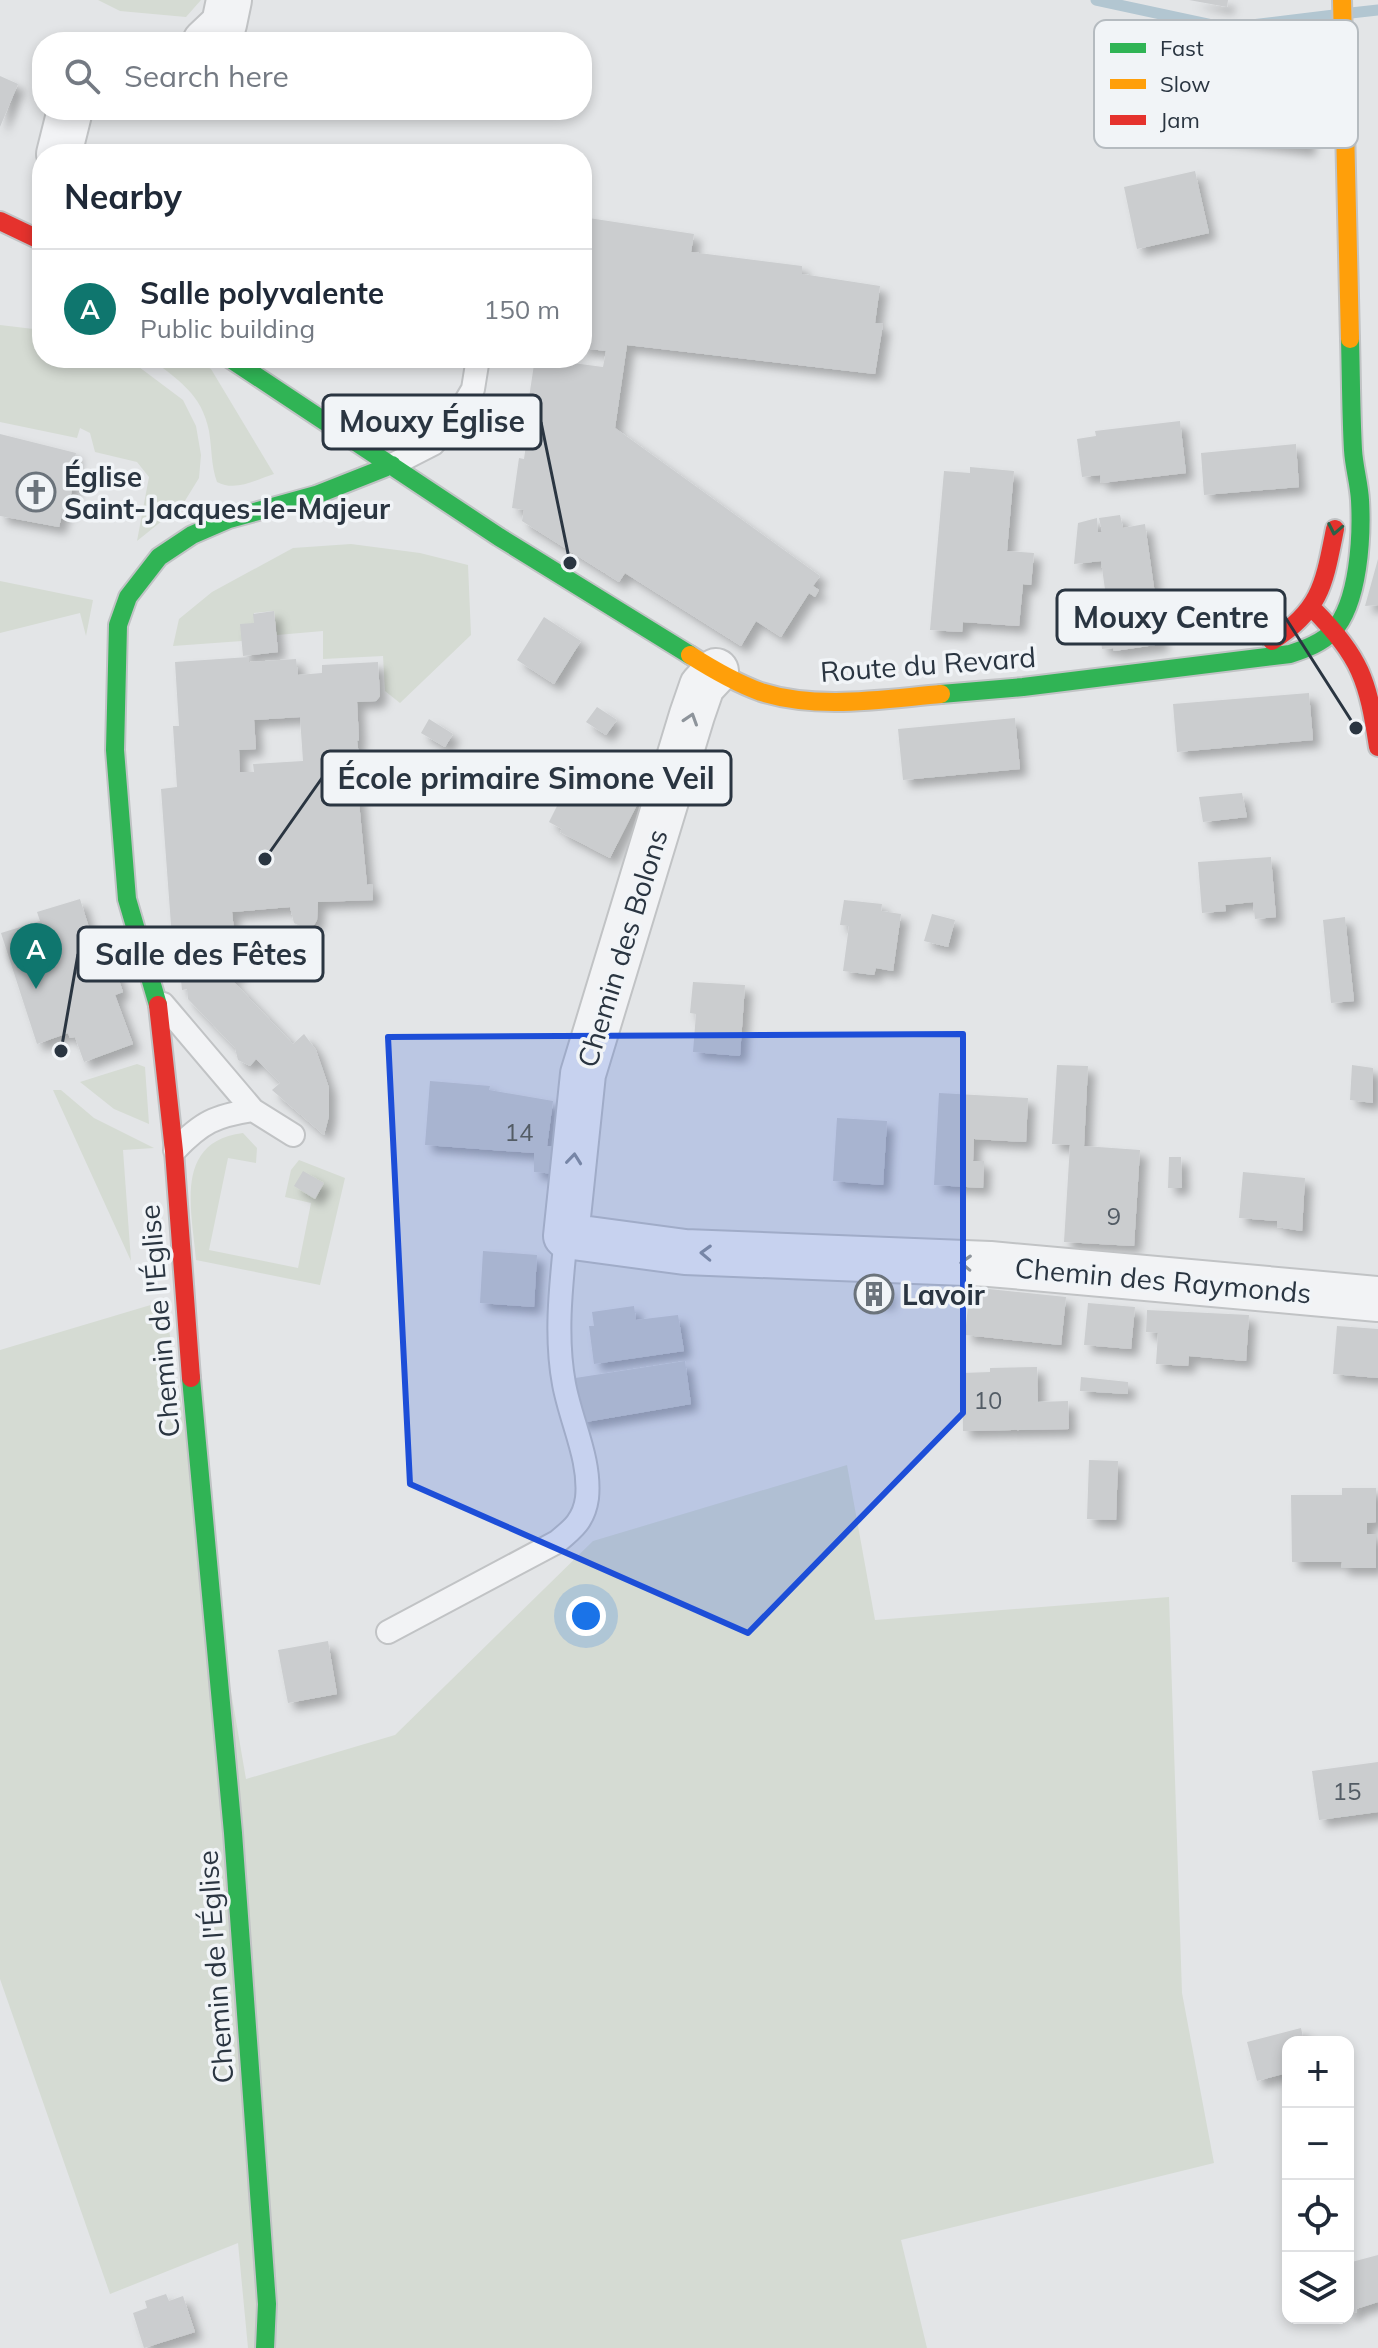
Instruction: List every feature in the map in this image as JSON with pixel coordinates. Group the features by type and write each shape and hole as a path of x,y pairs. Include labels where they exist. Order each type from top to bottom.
{"main road":[{"name":"Route du Revard","path":"244,368 499,537 716,671 762,692 814,701 862,701 1023,687 1290,654 1310,647 1335,630 1347,604 1357,558 1345,148"},
{"path":"0,221 32,232"},
{"name":"Chemin de l'Église","path":"265,2348 267,2304 236,1864 186,1328 174,1151 157,997 127,899 115,750 118,625 128,597 159,557 192,535 229,519 316,495 392,465"},
{"name":"Route du Revard","path":"1246,658 1293,628 1312,608 1330,557 1355,508"},
{"path":"1312,608 1344,638 1363,669 1378,747"}],"street":[{"path":"62,144 68,120"},
{"name":"Chemin des Bolons","path":"566,1236 583,1074 692,715 702,686 716,671"},
{"name":"Chemin des Raymonds","path":"566,1236 685,1252 990,1264 1378,1299"}],"lane":[{"path":"392,465 433,444 457,416 473,389 476,368"},
{"path":"157,997 253,1110 293,1135"},
{"path":"174,1151 194,1131 221,1115 253,1110"},
{"path":"388,1632 557,1542 580,1523 587,1501 588,1475 563,1382 559,1304 566,1236"}],"highlighted area":[{"path":"963,1034 963,1413 748,1633 410,1484 388,1037"}],"shaded area":[{"path":"98,0 201,0 186,17 120,11"},
{"path":"0,325 32,329 32,368 140,368 183,400 196,426 201,455 199,478 183,504 137,541 149,477 137,462 95,452 90,433 80,428 77,438 0,422"},
{"path":"163,368 211,369 274,474 231,486 217,482 206,418 195,397"},
{"path":"351,544 420,553 468,565 471,635 400,703 385,691 383,656 323,659 323,631 277,635 274,611 254,613 254,623 242,641 173,646 179,619 212,592 293,548"},
{"path":"0,581 93,600 86,636 80,613 0,633"},
{"path":"137,1064 145,1067 149,1124 114,1109 80,1082"},
{"path":"53,1090 61,1090 94,1118 154,1148 123,1150 131,1261"},
{"path":"243,1133 257,1148 256,1163 228,1158 209,1250 298,1268 311,1203 285,1197 291,1170 299,1160 345,1178 320,1285 196,1260 191,1200 196,1164 206,1150 221,1139"},
{"path":"164,1301 246,1779 395,1735 593,1541 847,1465 875,1620 1169,1597 1182,1993 1214,2163 901,2240 927,2348 248,2348 238,2243 110,2294 0,1979 0,1350"}],"building":[{"path":"1189,0 1228,0 1227,7"},
{"path":"0,76 18,84 0,127"},
{"path":"1195,171 1209,233 1137,249 1124,187"},
{"path":"592,219 694,234 691,252 802,266 802,274 880,286 875,323 883,324 875,374 627,345 615,428 820,576 813,586 819,590 815,597 809,593 781,637 756,621 741,646 625,573 619,582 522,521 524,510 512,508 519,458 524,459 529,424 525,424 533,368 603,367 606,351 592,349"},
{"path":"1180,421 1186,473 1101,483 1100,475 1082,477 1077,439 1096,436 1095,431"},
{"name":"Église Saint-Jacques-le-Majeur","path":"0,434 76,453 72,472 76,472 67,512 63,511 59,527 0,516"},
{"path":"1296,444 1299,487 1204,495 1201,453"},
{"path":"970,467 1014,471 1007,551 1034,553 1031,585 1023,584 1019,626 963,622 962,632 930,630 944,471 970,473"},
{"path":"1120,515 1123,528 1145,524 1162,644 1114,651 1113,648 1102,649 1099,627 1110,625 1101,561 1074,564 1078,523 1097,518 1098,532 1102,532 1099,518"},
{"path":"1378,559 1378,605 1365,606"},
{"path":"274,611 278,652 243,656 240,624 254,623 253,614"},
{"path":"544,617 581,641 554,684 517,660"},
{"path":"249,657 249,662 296,659 298,675 322,673 322,665 378,662 380,696 376,701 357,702 357,741 364,790 358,790 367,885 372,884 373,900 318,902 317,920 314,925 304,928 294,923 290,907 232,912 239,975 228,976 293,1044 304,1034 316,1050 329,1088 329,1116 324,1135 272,1090 280,1083 256,1059 250,1066 238,1060 235,1048 188,999 187,989 182,990 178,952 173,952 161,789 177,787 173,726 179,726 175,662","holes":["300,717 303,761 253,764 254,772 240,772 239,750 256,749 254,720"]},
{"path":"1309,693 1313,740 1177,752 1173,704"},
{"path":"597,707 617,720 606,735 586,722"},
{"path":"1015,718 1020,769 903,780 898,729"},
{"path":"429,719 453,734 445,747 421,733"},
{"path":"609,758 650,779 610,858 560,832 562,829 549,822 562,796 576,803 589,776 598,781"},
{"path":"1242,793 1247,817 1203,822 1199,797"},
{"path":"1271,857 1276,917 1255,919 1253,902 1225,905 1226,911 1202,913 1198,862"},
{"path":"80,899 90,931 101,928 123,992 115,995 133,1044 84,1062 75,1037 70,1038 68,1033 37,1044 1,933 40,921 37,912"},
{"path":"844,900 882,904 881,911 901,914 893,971 876,968 874,975 843,971 849,926 840,925"},
{"path":"932,914 955,920 948,947 924,941"},
{"path":"1345,917 1354,1001 1331,1003 1323,920"},
{"path":"693,982 745,985 740,1056 693,1052 696,1014 690,1013"},
{"path":"1057,1065 1088,1066 1084,1146 1140,1150 1134,1246 1064,1242 1070,1145 1052,1144"},
{"path":"1352,1065 1373,1068 1373,1103 1350,1100"},
{"path":"430,1081 490,1086 489,1090 553,1101 547,1146 558,1146 556,1174 534,1172 534,1153 425,1145"},
{"path":"939,1093 1028,1098 1026,1142 974,1139 973,1161 984,1161 983,1188 934,1185"},
{"path":"837,1118 887,1121 883,1185 833,1181"},
{"path":"1169,1157 1181,1157 1182,1188 1168,1188"},
{"path":"303,1171 324,1183 315,1199 294,1186"},
{"path":"1243,1172 1305,1178 1302,1231 1277,1227 1277,1221 1239,1218"},
{"path":"483,1251 537,1255 534,1307 480,1303"},
{"name":"Lavoir","path":"861,1286 888,1287 888,1303 861,1301"},
{"path":"970,1287 1066,1297 1061,1345 965,1335"},
{"path":"1088,1303 1135,1307 1131,1349 1084,1345"},
{"path":"634,1306 636,1320 678,1315 684,1351 594,1364 589,1326 594,1326 592,1312"},
{"path":"1147,1310 1249,1315 1246,1361 1189,1356 1188,1366 1156,1364 1158,1333 1146,1332"},
{"path":"1337,1326 1378,1329 1378,1378 1333,1374"},
{"path":"685,1361 691,1404 580,1423 569,1379"},
{"path":"1037,1367 1038,1402 1068,1401 1069,1429 963,1431 962,1373 990,1372 990,1368"},
{"path":"1081,1377 1128,1382 1128,1394 1080,1391"},
{"path":"1089,1460 1118,1461 1116,1520 1087,1519"},
{"path":"1342,1488 1376,1488 1376,1522 1367,1523 1367,1534 1376,1534 1376,1568 1341,1568 1342,1562 1292,1562 1291,1495 1342,1495"},
{"path":"328,1641 337,1694 288,1703 278,1650"},
{"path":"1378,1762 1378,1812 1319,1820 1312,1771"},
{"path":"1301,2028 1303,2036 1282,2036 1282,2074 1257,2081 1247,2042"},
{"path":"1378,2255 1378,2302 1356,2309 1354,2313 1354,2261"},
{"path":"166,2294 169,2301 183,2296 195,2332 144,2348 133,2313 147,2308 145,2301"}],"waterway":[{"path":"1096,0 1189,20"},
{"path":"1351,13 1378,10"},
{"path":"1292,20 1334,15"}],"traffic: fast":[{"path":"941,694 1290,654 1329,635 1342,619 1348,604 1359,550 1360,500 1353,450 1350,339"},
{"path":"244,368 499,537 690,655"},
{"path":"158,1005 127,899 115,750 118,625 128,597 159,557 192,535 229,519 316,495 392,465"},
{"path":"191,1378 233,1833 267,2304 265,2348"}],"traffic: slow":[{"path":"1342,0 1342,20"},
{"path":"1345,148 1350,339"},
{"path":"690,655 761,692 805,701 851,702 941,694"}],"traffic: jam":[{"path":"0,221 32,236"},
{"path":"1272,641 1301,618 1318,594 1335,529"},
{"path":"1313,609 1342,642 1360,671 1378,747"},
{"path":"158,1005 174,1151 191,1378"}],"place":[{"name":"Église Saint-Jacques-le-Majeur","path":"36,492"},
{"name":"Mouxy Église","path":"570,563"},
{"name":"Mouxy Centre","path":"1356,728"},
{"name":"École primaire Simone Veil","path":"265,859"},
{"name":"Salle polyvalente","path":"36,989"},
{"name":"Salle des Fêtes","path":"61,1051"},
{"name":"Lavoir","path":"874,1294"}]}
